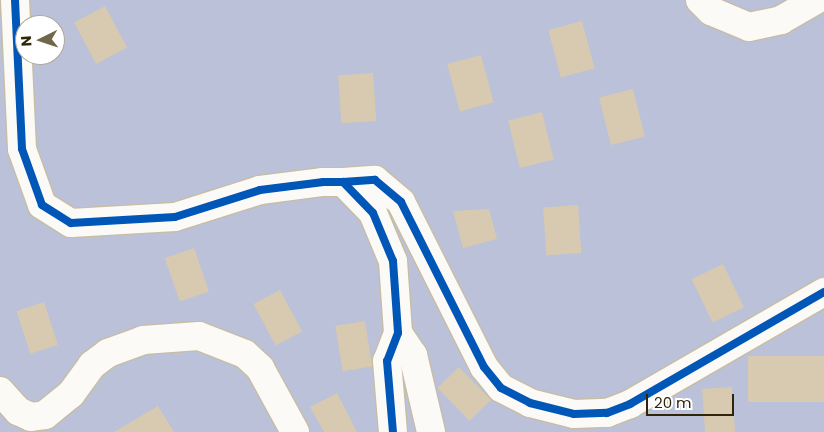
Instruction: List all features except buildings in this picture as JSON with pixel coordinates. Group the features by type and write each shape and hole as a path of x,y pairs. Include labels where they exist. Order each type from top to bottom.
{"street":[{"path":"14,0 22,149 42,205 71,223 175,217 260,190 375,180 400,202 484,367 501,388 530,403 574,414 607,413 630,404 824,293"},
{"path":"700,0 710,11 749,27 781,20 816,0"},
{"path":"342,182 372,214 393,260 398,333 387,361 393,432"},
{"path":"398,333 413,355 431,432"},
{"path":"0,391 18,412 31,417 45,415 71,394 92,365 108,353 143,340 199,336 245,354 260,368 295,432"}],"shaded area":[{"path":"0,0 824,0 824,432 0,432"}],"cycle path":[{"path":"15,0 22,149 42,205 71,223 175,217 260,190 323,182 343,182 373,213 393,261 398,333 387,361 393,432"},
{"path":"343,182 375,180 401,202 484,367 501,388 530,403 574,414 607,413 630,404 824,292"}]}
